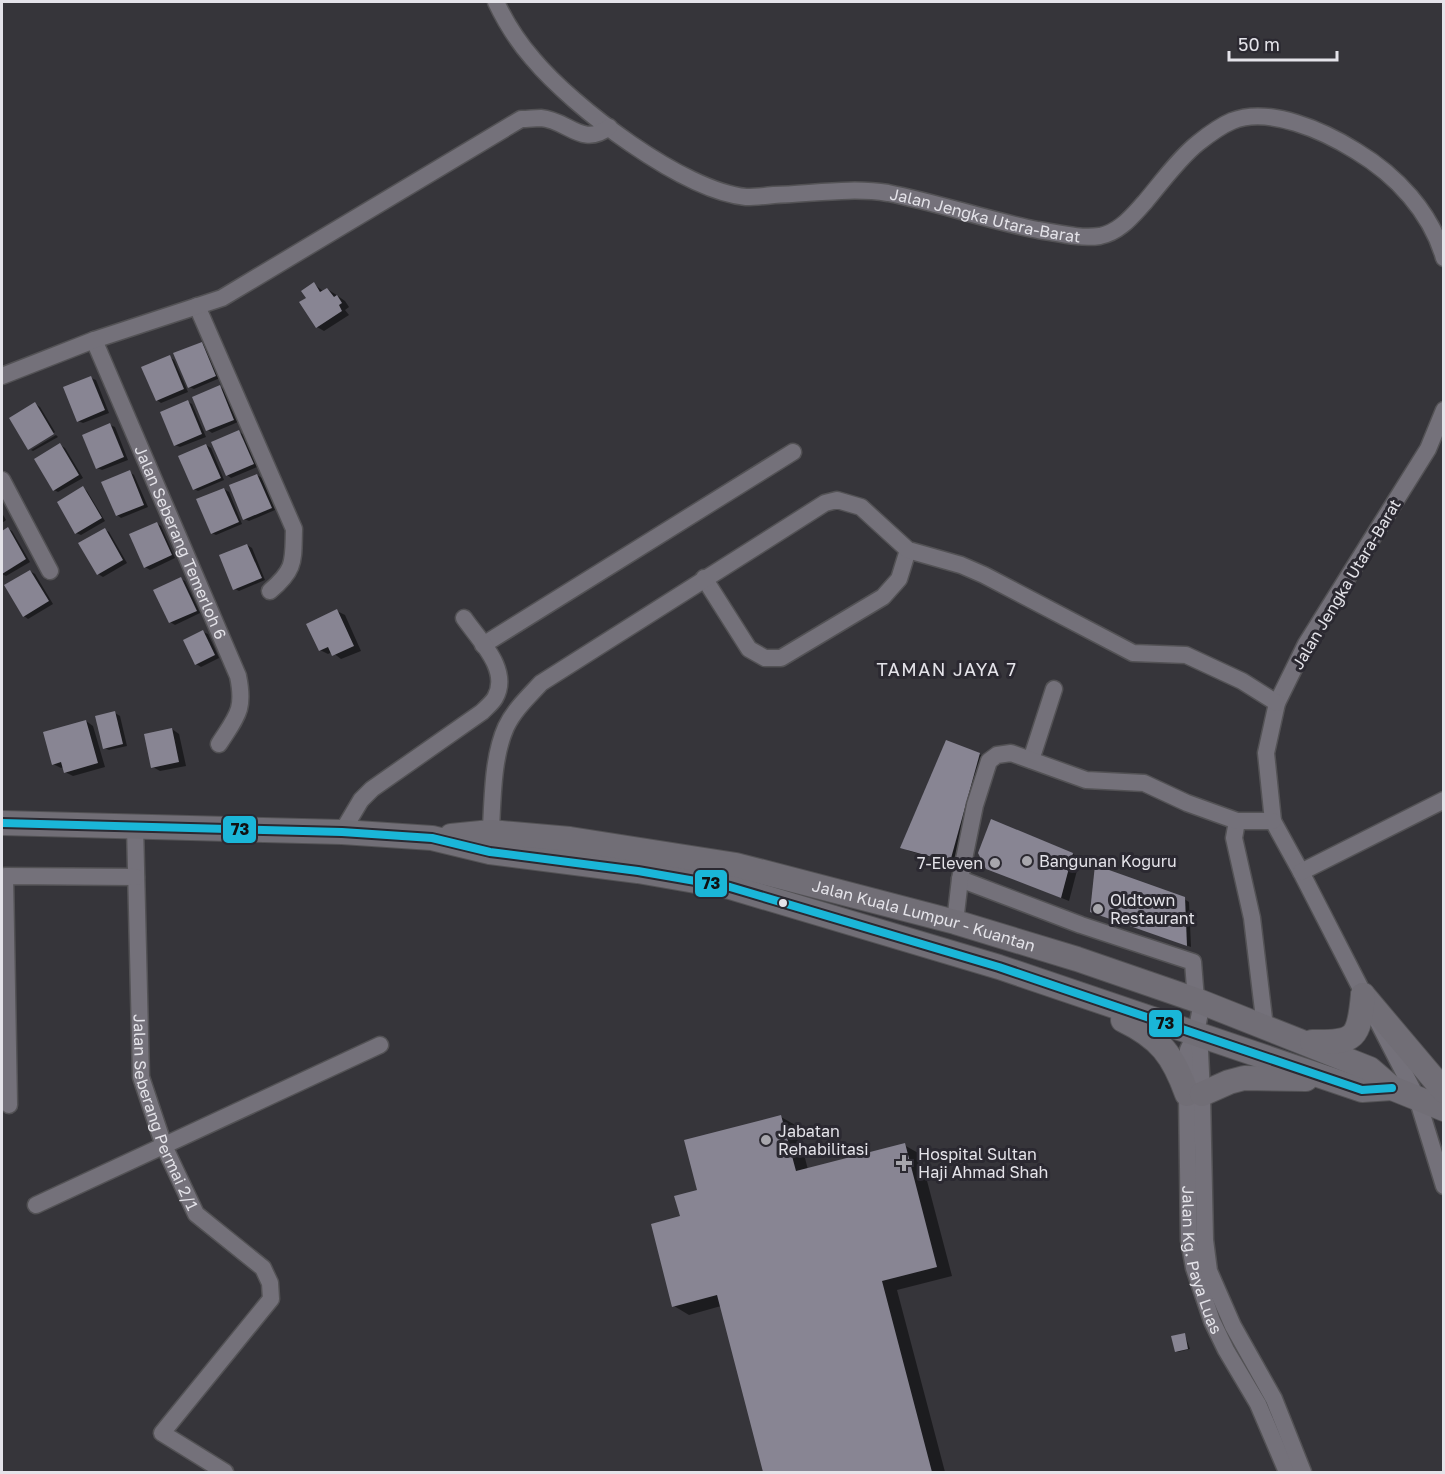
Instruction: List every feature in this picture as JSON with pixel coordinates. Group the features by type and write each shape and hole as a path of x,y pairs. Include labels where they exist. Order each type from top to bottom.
{"highway":[{"name":"Jalan Kuala Lumpur - Kuantan","path":"2,823 342,832 490,842 570,839 736,865 955,922 1077,959 1199,1001 1370,1069 1392,1088 1443,1108"},
{"name":"Jalan Kuala Lumpur - Kuantan","path":"490,842 730,887 999,967 1362,1090 1392,1088"},
{"path":"1058,987 1143,1030 1157,1040 1170,1055 1194,1094 1244,1078 1335,1080"},
{"path":"1301,1041 1337,1042 1347,1039 1356,1032 1360,1024 1363,995"},
{"path":"1363,995 1443,1091"}],"street":[{"name":"Jalan Jengka Utara-Barat","path":"496,2 532,58 563,90 647,155 714,189 746,197 849,191 885,193 1005,223 1060,234 1101,236 1113,232 1128,221 1196,144 1214,131 1232,121 1250,117 1270,117 1307,127 1341,142 1372,161 1400,184 1422,212 1439,241 1443,258"},
{"path":"2,376 94,340 222,298 521,119 543,118 586,136 600,135 609,127"},
{"path":"197,306 294,529 292,565 285,578 270,591"},
{"name":"Jalan Seberang Temerloh 6","path":"94,340 238,676 242,694 240,711 219,744"},
{"name":"Jalan Jengka Utara-Barat","path":"1443,410 1428,449 1306,644 1277,703 1266,753 1273,821 1417,1098 1443,1186"},
{"path":"483,645 793,452"},
{"path":"2,480 50,571"},
{"path":"490,842 494,781 499,748 506,728 518,708 541,683 825,503 837,500 861,507 908,550 961,565 984,575 1133,652 1186,655 1242,681 1277,703"},
{"path":"704,578 749,650 765,658 781,658 883,597 899,579 908,550"},
{"path":"342,832 361,800 372,789 482,712 495,697 500,681 495,663 464,618"},
{"path":"1031,760 1054,689"},
{"path":"955,922 960,879 975,805 989,761 997,755 1011,753 1086,780 1144,783 1187,803 1237,821 1273,821"},
{"path":"1301,872 1443,800"},
{"path":"1237,821 1234,838 1252,918 1265,1027"},
{"name":"Jalan Seberang Permai 2/1","path":"135,826 141,1077 164,1146 196,1214 263,1268 270,1282 271,1299 162,1433 225,1473"},
{"path":"9,1105 4,971 5,876 136,877"},
{"name":"Jalan Kg. Paya Luas","path":"960,879 1081,925 1193,962 1199,1001 1196,1033 1200,1051 1194,1094 1189,1240 1194,1268 1212,1321 1226,1350 1258,1404 1287,1473"},
{"path":"36,1205 380,1045"},
{"name":"Jalan Kg. Paya Luas","path":"1194,1094 1209,1271 1233,1326 1274,1399 1302,1473"}],"building":[{"path":"314,282 320,292 327,288 334,297 337,295 342,303 339,305 342,311 316,328 299,302 306,298 301,291"},
{"path":"202,342 216,376 188,388 173,353"},
{"path":"170,355 184,389 156,401 141,367"},
{"path":"91,376 105,410 77,422 63,387"},
{"path":"220,385 234,420 206,431 192,397"},
{"path":"188,400 202,434 174,446 160,412"},
{"path":"35,402 54,434 28,450 9,418"},
{"path":"110,423 124,457 96,469 82,435"},
{"path":"239,430 254,464 226,476 211,442"},
{"path":"60,443 79,475 53,491 34,459"},
{"path":"206,444 221,478 193,490 178,456"},
{"path":"130,470 144,505 116,516 101,482"},
{"path":"257,474 272,508 243,520 229,485"},
{"path":"83,486 102,518 75,534 57,502"},
{"path":"224,488 239,522 211,534 196,499"},
{"path":"157,522 172,555 144,568 129,534"},
{"path":"8,527 26,559 2,574 2,531"},
{"path":"105,528 123,560 97,575 78,543"},
{"path":"247,544 262,578 233,590 219,555"},
{"path":"30,570 49,601 23,617 4,585"},
{"path":"181,577 197,611 169,623 153,590"},
{"path":"337,609 354,646 332,656 328,647 319,651 306,624"},
{"path":"203,630 215,655 195,665 183,640"},
{"path":"115,711 123,744 103,749 95,716"},
{"path":"86,720 98,763 64,773 61,762 52,765 43,732"},
{"path":"172,728 179,762 151,768 144,734"},
{"path":"946,740 980,753 950,862 900,848"},
{"name":"Bangunan Koguru","path":"991,819 1073,853 1061,898 986,869 978,853"},
{"path":"1095,865 1185,897 1187,946 1090,912"},
{"path":"781,1115 796,1171 905,1143 937,1267 882,1281 932,1472 763,1472 717,1295 672,1307 651,1224 680,1216 674,1196 697,1190 684,1140"},
{"path":"1185,1333 1188,1349 1175,1352 1171,1336"}],"transit line":[{"name":"73","path":"2,823 342,832 432,838 490,852 638,871 730,887 999,967 1362,1090 1392,1088"}],"place":[{"name":"Bangunan Koguru","path":"1027,861"},
{"name":"7-Eleven","path":"995,863"},
{"name":"Oldtown Restaurant","path":"1098,909"},
{"name":"Jabatan Rehabilitasi","path":"766,1140"},
{"name":"Hospital Sultan Haji Ahmad Shah","path":"904,1163"}],"district":[{"name":"TAMAN JAYA 7","path":"947,670"}]}
